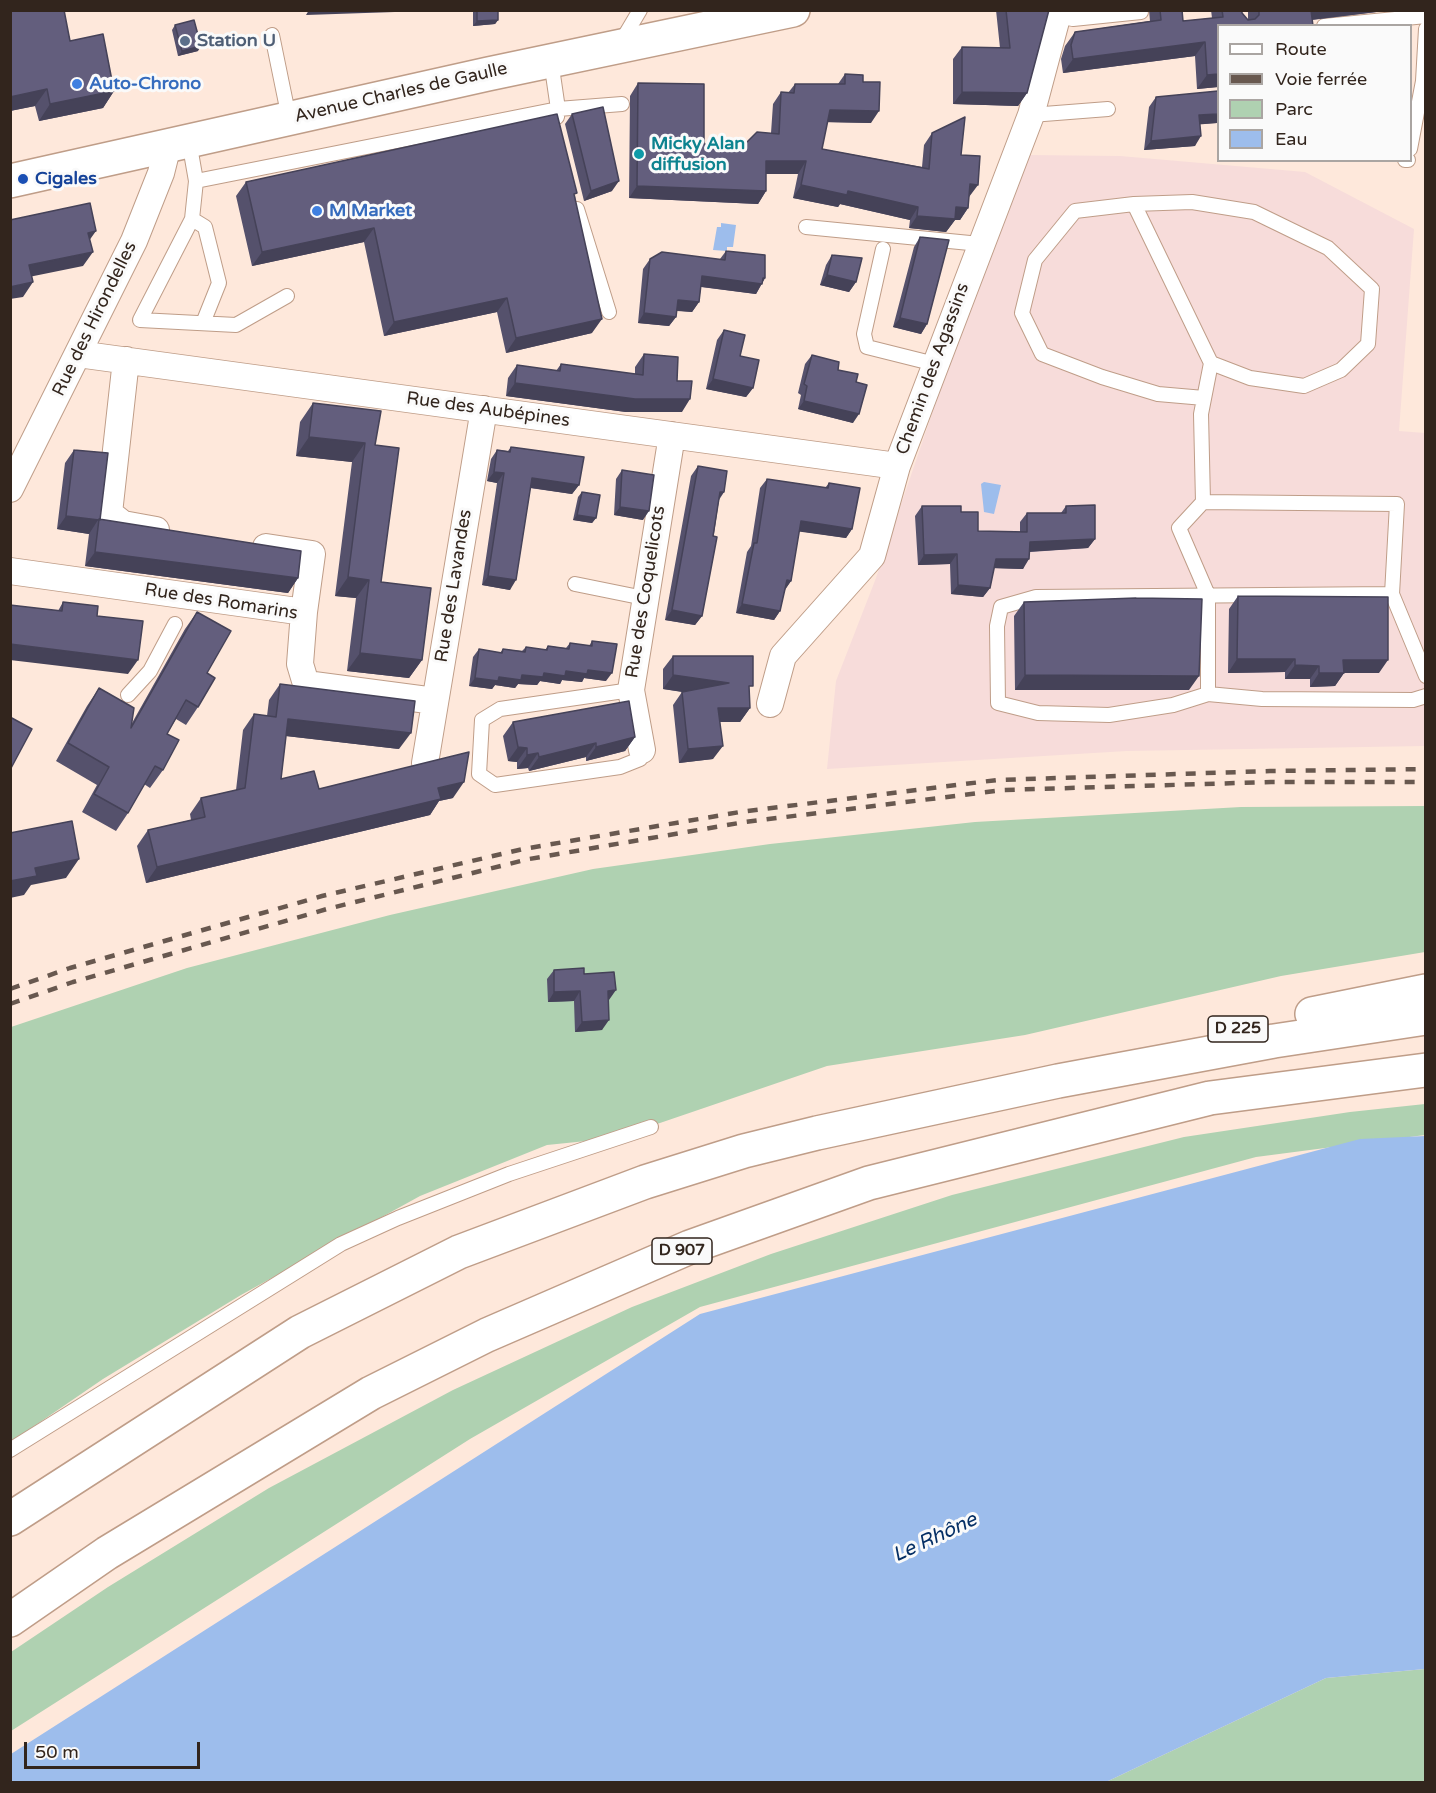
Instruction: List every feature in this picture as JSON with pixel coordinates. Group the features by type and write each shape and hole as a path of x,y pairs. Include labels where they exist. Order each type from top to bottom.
{"main road":[{"name":"Avenue Charles de Gaulle","path":"10,181 618,47 686,21 793,10"},
{"name":"D 225","path":"1058,1081 1088,1059 1425,992"},
{"path":"10,1519 300,1332 459,1252 645,1182 744,1151 1058,1081 1274,1041 1425,1018"},
{"name":"D 907","path":"10,1620 107,1553 371,1393 487,1335 690,1247 869,1183 1210,1098 1425,1070"}],"street":[{"name":"Chemin des Agassins","path":"770,704 783,656 872,556 897,466 1031,115 1058,13"},
{"name":"Rue des Hirondelles","path":"10,489 134,241 161,173 178,143"},
{"name":"Rue des Aubépines","path":"78,354 897,466"},
{"path":"126,360 109,513 123,524 182,534"},
{"name":"Rue des Lavandes","path":"425,763 484,409"},
{"name":"Rue des Coquelicots","path":"642,750 631,690 672,435"},
{"path":"241,543 312,554 304,612"},
{"name":"Rue des Romarins","path":"10,571 304,612 300,664 306,684 435,701"}],"lane":[{"path":"618,47 640,10"},
{"path":"1058,13 1073,19 1141,12"},
{"path":"1355,24 1425,16"},
{"path":"1412,139 1423,81 1425,29"},
{"path":"272,35 289,118"},
{"path":"551,60 558,109 556,126"},
{"path":"196,181 558,109 622,104"},
{"path":"1031,115 1108,109"},
{"path":"178,143 196,181 192,219 140,321 237,325 288,296"},
{"path":"573,193 609,312"},
{"path":"1204,398 1158,394 1102,377 1042,354 1022,313 1035,260 1075,211 1134,204 1192,201 1254,212 1329,248 1372,289 1368,344 1341,370 1304,386 1250,378 1211,363"},
{"path":"1134,204 1211,363 1201,414 1203,502 1179,528 1208,595 1208,694"},
{"path":"192,219 205,227 219,283 203,323"},
{"path":"806,226 980,244"},
{"path":"883,249 864,333 867,347 935,364"},
{"path":"1203,502 1397,504 1392,594 1425,676"},
{"path":"575,584 644,598"},
{"path":"1392,594 1036,597 1001,607 997,626 998,703 1038,713 1109,715 1173,705 1208,694 1285,699 1413,700 1425,696"},
{"path":"128,695 150,672 175,624"},
{"path":"631,690 500,709 482,720 479,774 495,785 620,767 640,759 642,750"},
{"path":"10,1450 341,1244 398,1218 509,1174 651,1127"}],"shaded area":[{"path":"1028,155 1120,156 1305,172 1414,229 1399,431 1425,433 1425,746 1127,751 827,769 836,681 876,578 939,393"}],"green space":[{"path":"1425,806 1425,952 1281,976 1025,1035 827,1066 616,1138 547,1145 420,1196 241,1295 103,1379 11,1442 11,1027 187,968 390,915 593,869 770,844 975,822 1241,807"},
{"path":"1425,1104 1425,1135 1256,1157 700,1307 470,1439 11,1731 11,1652 108,1587 269,1488 453,1390 632,1307 771,1254 952,1195 1184,1137 1350,1112"},
{"path":"1425,1669 1425,1782 1106,1782 1326,1678"}],"water":[{"path":"721,223 736,225 733,247 727,247 727,251 713,250 717,227 721,227"},
{"path":"984,482 1001,485 994,514 984,512 981,484"},
{"name":"Le Rhône","path":"1425,1136 1425,1669 1326,1678 1106,1782 11,1782 11,1754 700,1314 1360,1139"}],"building":[{"path":"10,10 64,10 70,41 103,34 114,91 50,104 47,89 10,97"},
{"path":"477,10 498,10 498,20 477,21"},
{"path":"1006,10 1049,10 1027,93 962,92 962,47 1010,48"},
{"path":"1160,10 1182,10 1183,21 1223,17 1222,10 1242,10 1248,20 1255,19 1259,15 1259,10 1311,10 1313,24 1217,24 1217,74 1207,75 1205,42 1073,59 1071,45 1075,32 1161,20"},
{"path":"194,20 201,46 182,51 175,25"},
{"path":"845,74 863,75 863,82 880,82 879,111 830,110 822,149 929,169 932,133 965,117 961,155 980,156 978,185 970,184 968,208 956,207 955,219 917,216 918,207 848,191 847,195 801,185 806,161 766,161 766,191 637,186 638,83 704,84 704,144 744,145 757,132 779,134 781,92 794,93 795,84 845,84"},
{"path":"1217,91 1217,114 1199,115 1201,136 1151,141 1156,97"},
{"path":"603,107 619,181 591,191 572,114"},
{"path":"557,114 577,193 574,194 602,319 516,338 507,298 394,322 374,228 262,252 246,182"},
{"path":"90,203 96,231 88,233 93,252 29,265 33,282 10,287 10,220"},
{"path":"920,237 949,240 927,324 900,318"},
{"path":"726,251 765,255 765,278 762,284 702,276 699,302 678,300 676,317 644,313 650,259 662,252 725,260"},
{"path":"832,255 862,258 856,282 827,275"},
{"path":"724,330 745,335 740,356 759,360 753,388 713,379"},
{"path":"644,354 678,357 677,381 692,381 690,399 635,399 515,383 517,365 560,371 561,364 643,375"},
{"path":"812,355 839,362 838,370 858,374 856,382 867,385 859,414 804,401 807,386 804,384"},
{"path":"313,403 381,411 375,445 399,448 381,582 431,588 422,660 360,653 369,580 348,577 365,443 309,437"},
{"path":"511,447 584,457 579,485 532,478 516,580 488,576 504,473 494,472 497,450 510,452"},
{"path":"74,450 108,453 100,520 66,516"},
{"path":"698,466 727,471 724,492 720,492 713,536 717,537 702,616 672,610"},
{"path":"622,470 654,475 649,511 620,507"},
{"path":"767,479 828,488 829,483 860,488 852,529 801,521 791,581 787,580 780,611 742,604 754,543 757,543"},
{"path":"582,492 600,495 596,518 577,515"},
{"path":"1095,505 1095,539 1030,542 1029,559 996,559 990,588 958,585 957,554 924,555 922,506 961,506 961,512 978,512 978,531 1027,532 1027,513 1066,513 1066,506"},
{"path":"99,519 301,551 298,578 95,552"},
{"path":"1238,596 1388,597 1388,660 1343,660 1344,673 1319,673 1319,666 1295,665 1295,659 1237,659"},
{"path":"1136,598 1202,599 1199,676 1025,675 1024,602"},
{"path":"63,602 98,606 97,616 143,621 138,660 10,644 10,605 62,611"},
{"path":"197,612 231,631 207,673 215,678 198,707 186,700 167,734 179,740 163,770 155,766 128,813 94,794 109,767 68,743 99,688 134,708 131,728"},
{"path":"592,641 617,644 612,673 588,670 587,674 566,671 565,676 544,673 543,677 522,675 521,680 499,677 498,681 475,678 479,649 502,653 503,649 525,652 526,647 547,650 548,646 569,649 570,643 592,646"},
{"path":"673,656 753,656 753,686 749,686 750,708 718,708 723,746 688,749 682,692 729,683 673,675"},
{"path":"280,684 415,701 411,733 288,719 281,779 314,771 319,789 469,752 464,782 438,788 441,799 157,867 148,830 205,817 201,798 245,788 254,714 276,717"},
{"path":"629,701 635,737 596,747 596,743 539,757 538,753 527,755 527,748 518,747 513,722"},
{"path":"10,717 32,729 10,770"},
{"path":"72,821 79,859 35,868 37,876 10,881 10,833"},
{"path":"584,968 584,974 614,972 616,990 608,991 609,1020 582,1022 580,991 554,992 554,970"}],"railway":[{"path":"10,989 70,968 322,896 523,849 740,812 997,780 1270,771 1426,769"},
{"path":"10,1004 73,982 327,909 529,859 745,822 1003,790 1271,782 1426,782"}],"place":[{"name":"Station U","path":"185,41"},
{"name":"Auto-Chrono","path":"77,84"},
{"name":"Micky Alan diffusion","path":"639,154"},
{"name":"Cigales","path":"23,179"},
{"name":"M Market","path":"317,211"}]}
